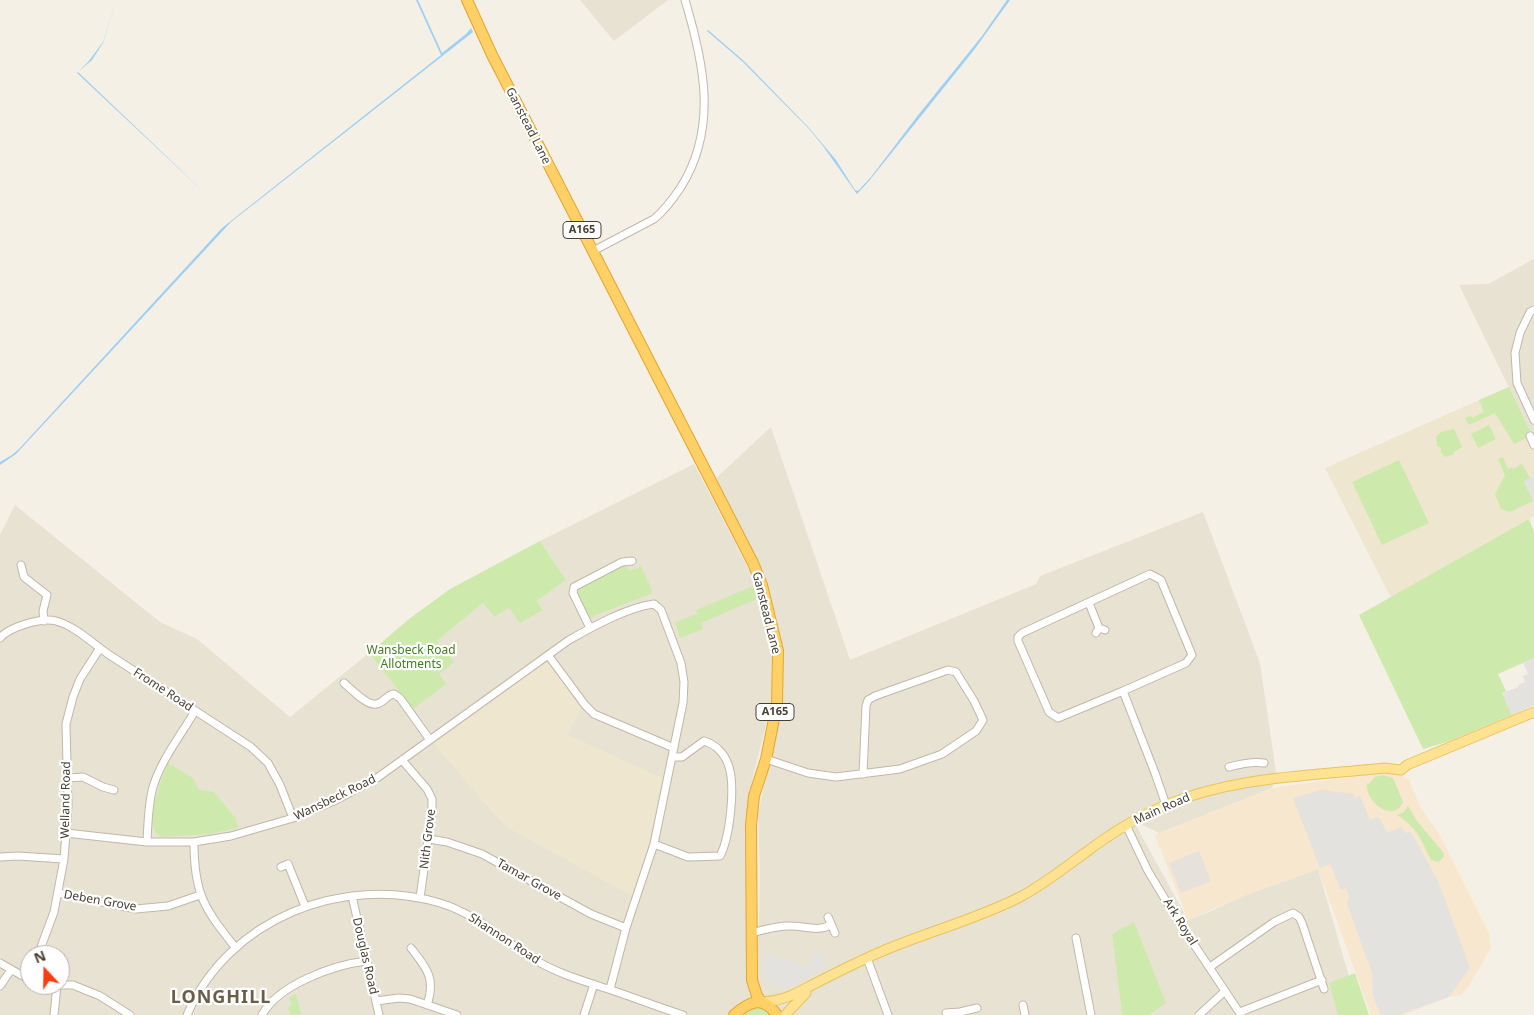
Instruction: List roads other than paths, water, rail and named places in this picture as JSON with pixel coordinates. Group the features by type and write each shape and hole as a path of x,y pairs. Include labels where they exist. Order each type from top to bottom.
{"highway":[{"name":"Ganstead Lane","path":"467,0 492,55 753,563 762,585 778,651 777,704 766,759 754,796 750,825 752,980 757,996 762,1002"},
{"name":"Ganstead Lane","path":"737,1012 752,980"},
{"name":"A165","path":"737,1012 750,1003 762,1002 777,1015"}],"main road":[{"name":"Main Road","path":"762,1002 776,1001 798,994 867,958 907,941 997,908 1020,897 1126,825 1166,805 1201,792 1257,780 1384,768 1400,770 1408,764 1534,712"},
{"name":"Main Road","path":"785,1015 816,983"}],"street":[{"path":"593,251 654,219 677,194 692,169 703,130 705,96 700,62 685,0"},
{"path":"1534,310 1530,312 1520,333 1515,353 1517,384 1532,408 1534,420"},
{"path":"1530,436 1534,445"},
{"path":"590,628 573,593 574,587 622,562 632,561"},
{"path":"21,565 24,577 47,595 43,611 44,621"},
{"path":"1150,574 1161,580 1192,654 1186,664 1122,692 1058,718 1049,712 1018,641 1018,637 1022,633 1150,574"},
{"path":"1090,603 1100,630"},
{"name":"Wansbeck Road","path":"66,833 147,842 194,842 230,836 293,818 336,800 377,778 569,640 590,628 643,605 654,604 661,610 681,663 684,682 683,703 654,844 626,928 610,990"},
{"name":"Frome Road","path":"0,638 16,628 44,621 54,620 66,624 252,747 268,763 280,785 293,818"},
{"name":"Welland Road","path":"42,945 54,912 64,859 69,778 66,724 80,679 100,648"},
{"path":"548,655 585,705 594,714 674,748"},
{"path":"766,759 808,773 836,777 863,774 900,769 942,754 976,730 983,720 956,672 948,670 868,700 866,706 863,774"},
{"path":"344,683 373,705 394,694 400,698 430,740"},
{"path":"1122,692 1166,805"},
{"path":"147,842 149,809 160,770 196,711"},
{"path":"654,844 688,857 720,856 724,848 732,803 728,763 719,750 712,744 704,742 682,757 672,757"},
{"name":"Nith Grove","path":"402,760 427,789 432,798 429,839 420,898"},
{"path":"1229,768 1240,764 1264,763"},
{"path":"69,778 83,777 114,790"},
{"name":"Ark Royal","path":"1126,825 1148,871 1190,940 1240,1014"},
{"name":"Tamar Grove","path":"429,839 447,842 482,854 591,914 626,928"},
{"path":"194,842 194,866 200,895 206,908 235,947"},
{"path":"0,857 18,856 64,859"},
{"path":"281,867 288,864 305,906"},
{"name":"Deben Grove","path":"58,893 136,909 168,906 200,895"},
{"name":"Shannon Road","path":"187,1015 207,980 235,947 274,920 305,906 330,899 371,894 420,898 442,904 466,914 490,928 538,962 568,975 682,1015"},
{"name":"Douglas Road","path":"352,896 379,1015"},
{"path":"1210,968 1274,922 1293,913 1299,917 1302,923 1324,989"},
{"path":"751,933 778,926 822,929 829,921 835,933"},
{"path":"1076,938 1075,952 1091,1015"},
{"path":"411,948 431,977 432,991 428,1004"},
{"path":"867,958 888,1015"},
{"path":"262,1015 274,998 289,988 334,968 366,961"},
{"path":"0,963 20,974"},
{"path":"0,986 11,970"},
{"path":"1240,1014 1322,980"},
{"path":"584,1015 594,984"},
{"path":"70,986 100,996 130,1015"},
{"path":"1199,1015 1225,991"},
{"path":"54,1015 55,995"},
{"path":"376,1002 399,998 410,999 457,1015"},
{"path":"1022,1015 1023,1005"},
{"path":"946,1013 960,1013 977,1008"}],"water":[{"path":"116,0 103,43 92,60 78,72 103,42"},
{"path":"416,0 418,0 442,53 471,28 473,32 231,222 16,454 0,465 0,462 19,449 222,228 441,55"},
{"path":"1007,0 1010,0 974,50 857,194 810,130 743,62 707,31 744,61 810,129 836,160 855,190 858,191 982,36"},
{"path":"78,72 208,196 77,73"}],"district":[{"name":"LONGHILL","path":"221,998"}],"park label":[{"name":"Wansbeck Road Allotments","path":"411,658"}]}
